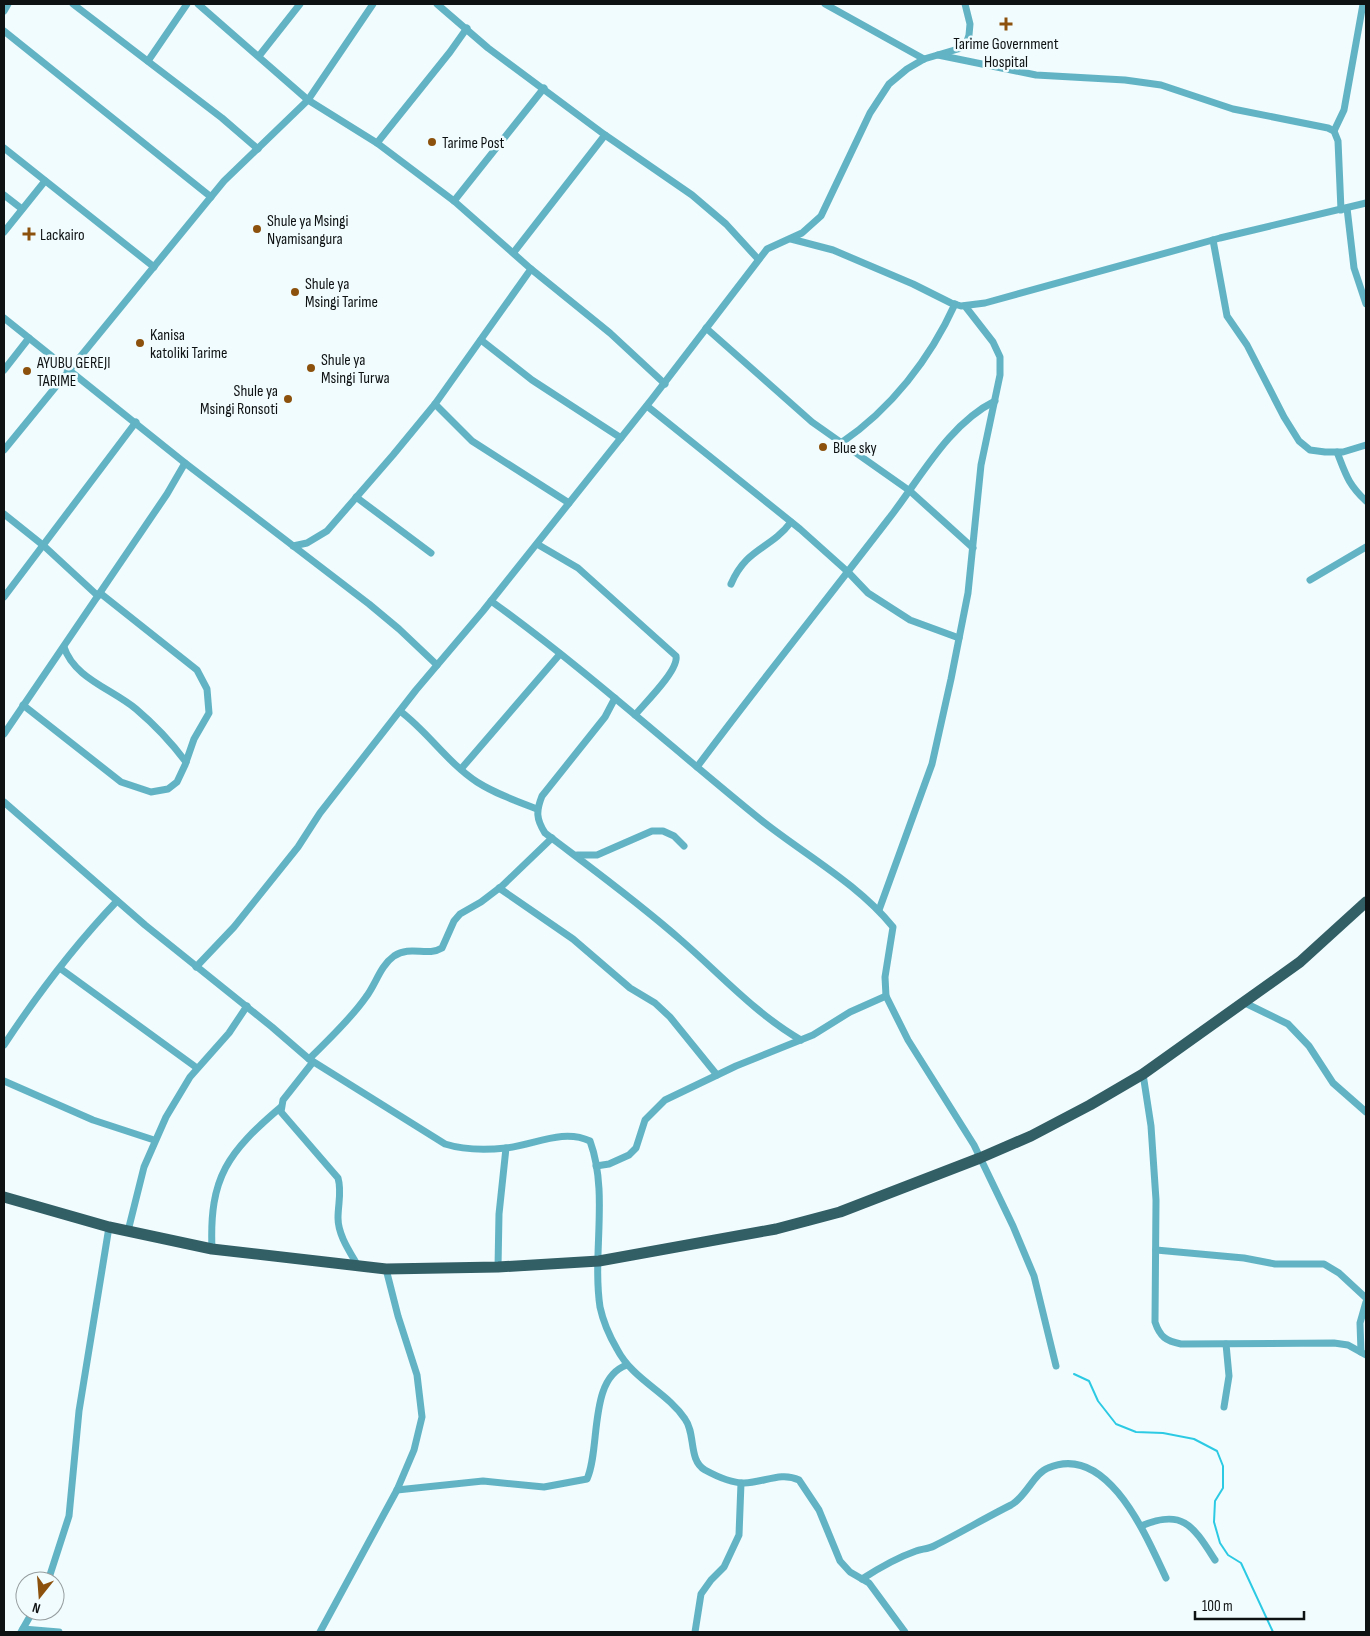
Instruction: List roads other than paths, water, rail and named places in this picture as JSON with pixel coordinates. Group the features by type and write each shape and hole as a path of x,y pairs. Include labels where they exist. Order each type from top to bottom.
{"highway":[{"path":"4,1197 109,1227 212,1249 386,1269 498,1267 599,1261 776,1229 840,1212 980,1158 1031,1136 1144,1074 1300,962 1366,902"}],"street":[{"path":"4,11 8,4"},
{"path":"73,4 222,118 258,149"},
{"path":"148,61 187,4"},
{"path":"198,4 260,56 308,100 377,143 454,202 514,252 531,269 610,333 665,384"},
{"path":"260,56 300,4"},
{"path":"4,450 224,181 308,100 373,4"},
{"path":"436,4 488,48 605,135 692,195 726,224 758,259"},
{"path":"824,4 924,59"},
{"path":"196,967 234,927 298,847 320,814 400,710 492,601 665,384 758,259 767,249 802,233 821,216 870,113 889,84 907,69 924,59 958,49 966,44 970,24 965,4"},
{"path":"1363,4 1344,110 1334,131 1338,140 1344,209 1354,268 1366,304"},
{"path":"377,143 450,52 466,28"},
{"path":"4,31 211,197"},
{"path":"937,55 1036,74 1125,80 1161,85 1233,110 1334,131"},
{"path":"454,202 544,88"},
{"path":"514,252 605,135"},
{"path":"4,148 154,266"},
{"path":"4,232 45,181"},
{"path":"4,195 22,209"},
{"path":"791,238 833,250 955,304 964,306 985,303 1213,240 1366,203"},
{"path":"1213,240 1227,316 1247,345 1284,417 1299,441 1310,450 1337,452 1366,445"},
{"path":"293,546 307,542 328,531 435,404 531,269"},
{"path":"841,443 866,426 897,395 940,333 955,304"},
{"path":"879,910 932,764 968,593 982,465 1000,375 1000,357 993,342 964,306"},
{"path":"4,318 185,463 399,629 437,665"},
{"path":"706,328 812,422 910,492 973,548"},
{"path":"4,370 29,338"},
{"path":"481,340 532,380 621,438"},
{"path":"697,767 782,652 848,572 943,447 984,406 995,401"},
{"path":"435,404 472,440 569,503"},
{"path":"647,406 791,522 848,572 868,593 902,615 927,627 959,638"},
{"path":"4,597 136,422"},
{"path":"1337,452 1348,480 1355,491 1366,501"},
{"path":"4,734 167,494 185,463"},
{"path":"356,498 431,553"},
{"path":"4,514 99,594 197,670 207,689 209,713 194,739 177,782 168,789 151,792 121,782 23,705"},
{"path":"730,584 748,557 781,536 791,522"},
{"path":"537,544 578,568 676,656 677,661 672,670 635,715"},
{"path":"1310,580 1366,547"},
{"path":"492,601 615,698 770,827 879,910 893,927 885,977 886,996 908,1040 965,1129 1029,1260 1044,1313 1048,1342 1056,1366"},
{"path":"64,647 73,665 134,707 164,734 186,762"},
{"path":"462,769 560,654"},
{"path":"615,698 605,717 549,784 537,809 538,821 545,832 577,855 674,934 765,1017 801,1040"},
{"path":"400,710 476,781 502,796 537,809"},
{"path":"5,806 311,1061 444,1144 461,1149 506,1148 556,1137 581,1137 590,1142 596,1166 600,1308 617,1350 627,1365 685,1419 692,1436 695,1460 700,1466 732,1482 741,1483 785,1476 799,1480 819,1510 840,1561 846,1569 869,1583 905,1632"},
{"path":"577,855 597,855 652,831 663,830 674,836 684,846"},
{"path":"212,1249 211,1225 214,1200 228,1161 250,1133 281,1107 283,1100 311,1061 365,999 384,966 391,958 408,951 430,952 442,948 454,921 498,888 552,838"},
{"path":"498,888 573,939 630,988 655,1003 670,1017 717,1075"},
{"path":"4,1045 22,1017 117,901"},
{"path":"61,968 197,1068"},
{"path":"596,1166 609,1164 629,1155 636,1148 645,1120 665,1100 717,1075 801,1040 850,1012 886,996"},
{"path":"1243,1002 1288,1024 1309,1046 1333,1083 1366,1112"},
{"path":"128,1231 144,1167 154,1140 197,1068 229,1033 247,1006"},
{"path":"1144,1074 1151,1126 1156,1200 1155,1322 1158,1332 1162,1337 1176,1343 1334,1343 1348,1345 1364,1354"},
{"path":"4,1081 92,1120 154,1140"},
{"path":"281,1107 284,1116 338,1178 340,1185 338,1219 340,1231 358,1266"},
{"path":"498,1267 498,1214 506,1148"},
{"path":"51,1571 69,1516 79,1411 109,1227"},
{"path":"1156,1250 1244,1258 1275,1264 1324,1264 1338,1273 1366,1298 1360,1323 1364,1354"},
{"path":"320,1632 397,1490 414,1450 422,1417 417,1375 398,1316 386,1269"},
{"path":"1224,1407 1229,1376 1226,1344"},
{"path":"397,1490 483,1481 544,1487 587,1479 592,1468 597,1415 603,1396 613,1373 617,1368 627,1365"},
{"path":"862,1579 896,1559 933,1546 1013,1503 1045,1469 1053,1465 1067,1464 1094,1470 1104,1477 1128,1506 1141,1526 1166,1578"},
{"path":"695,1632 701,1594 724,1567 739,1535 741,1483"},
{"path":"1141,1526 1166,1518 1182,1520 1197,1532 1215,1560"},
{"path":"22,1630 60,1632"}],"waterway":[{"path":"1074,1374 1089,1381 1098,1401 1116,1424 1136,1432 1163,1433 1194,1439 1217,1451 1223,1466 1223,1488 1215,1501 1214,1522 1220,1543 1228,1555 1241,1563 1273,1632"}],"place":[{"name":"Tarime Government Hospital","path":"1006,24"},
{"name":"Tarime Post","path":"432,142"},
{"name":"Shule ya Msingi Nyamisangura","path":"257,229"},
{"name":"Lackairo","path":"29,234"},
{"name":"Shule ya Msingi Tarime","path":"295,292"},
{"name":"Kanisa katoliki Tarime","path":"140,343"},
{"name":"Shule ya Msingi Turwa","path":"311,368"},
{"name":"AYUBU GEREJI TARIME","path":"27,371"},
{"name":"Shule ya Msingi Ronsoti","path":"288,399"},
{"name":"Blue sky","path":"823,447"}]}
